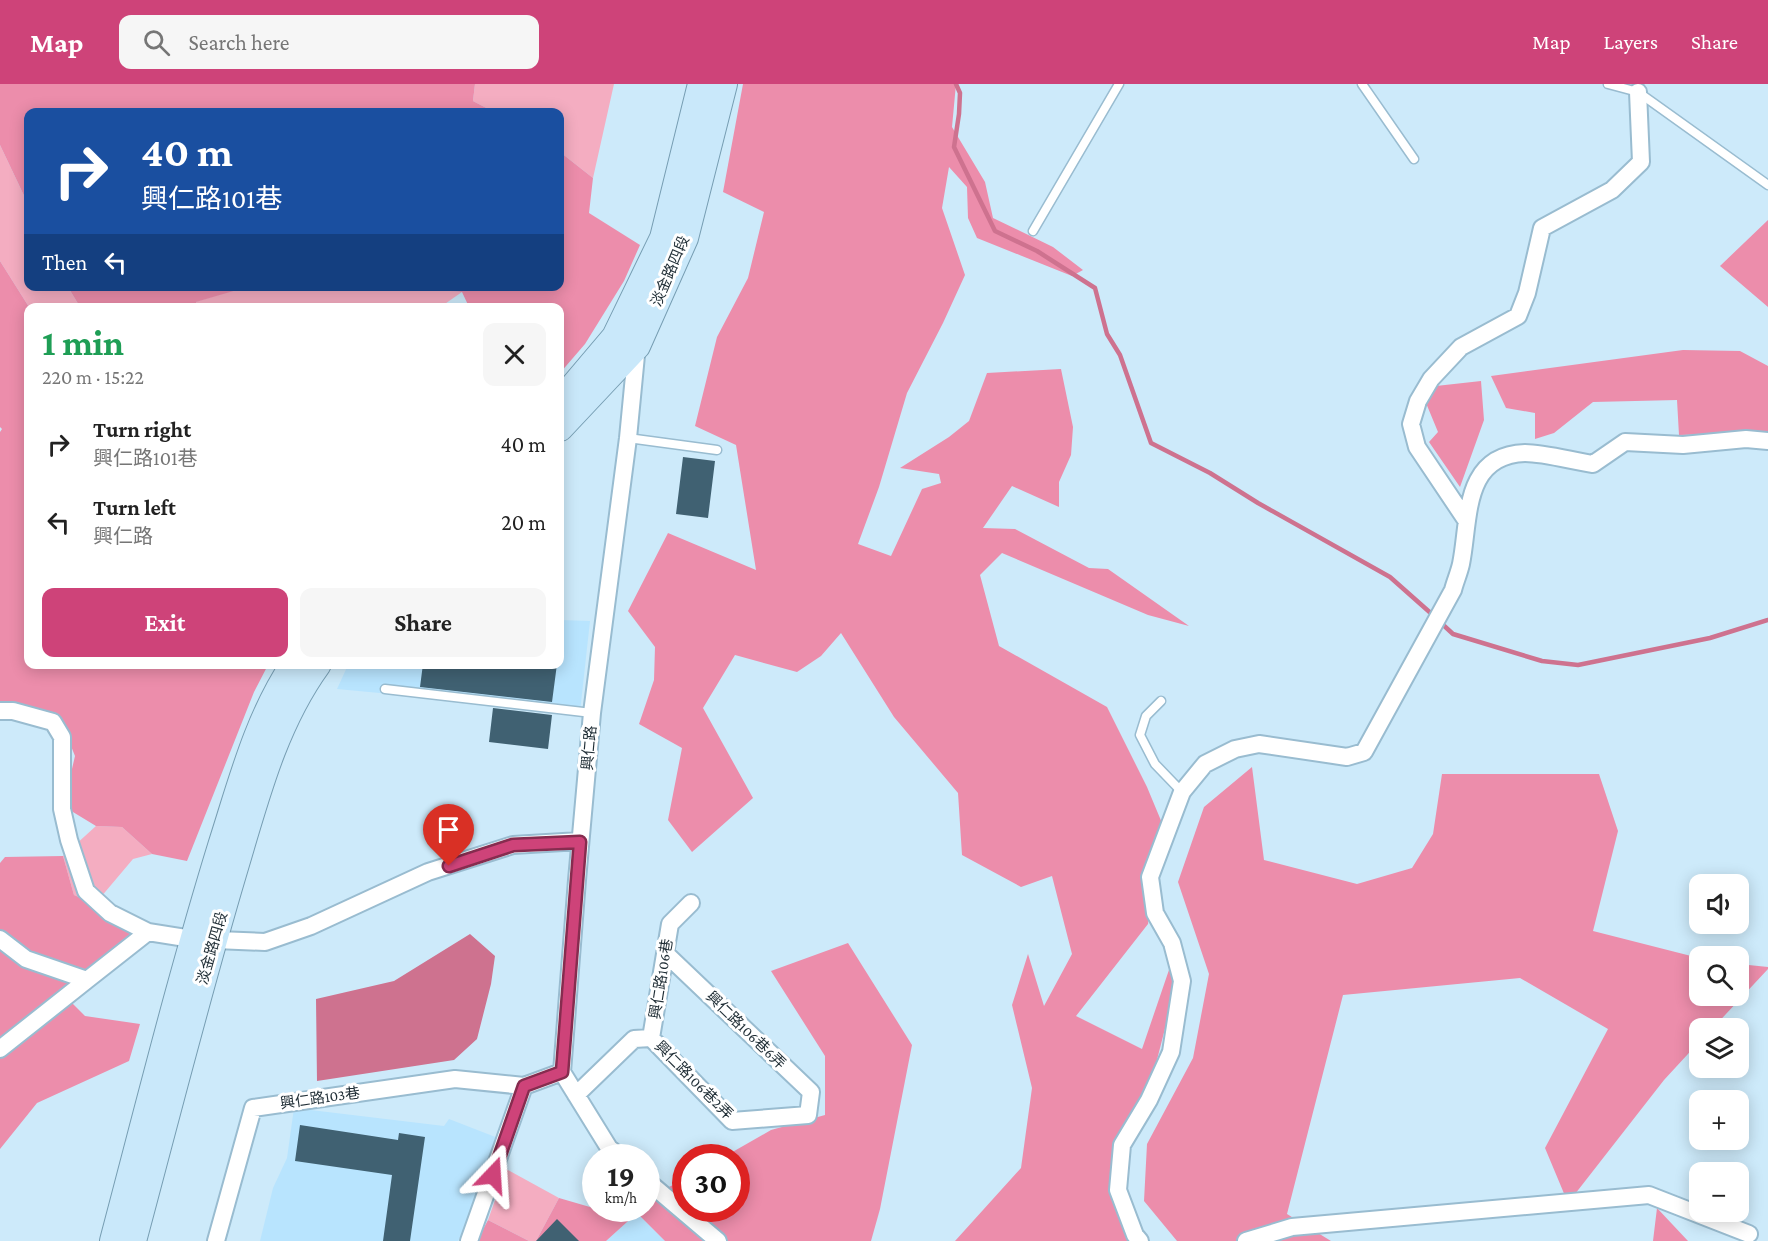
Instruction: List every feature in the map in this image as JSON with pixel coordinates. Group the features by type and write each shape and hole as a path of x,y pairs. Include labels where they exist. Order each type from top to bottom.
{"main road":[{"name":"淡金路四段","path":"564,398 626,341 663,238 701,84"},
{"name":"淡金路四段","path":"564,423 626,341 685,238 724,84"},
{"name":"淡金路四段","path":"133,1241 203,940 252,749 291,669"},
{"name":"淡金路四段","path":"113,1241 203,940 259,783 284,722 315,669"}],"street":[{"path":"1466,520 1417,447 1411,424 1418,401 1431,379 1461,347 1518,316 1527,293 1542,228 1611,189 1641,162 1638,92"},
{"name":"興仁路","path":"562,1072 592,713 628,438 626,341"},
{"path":"1140,1241 1135,1235 1118,1190 1122,1145 1149,1100 1171,1052 1182,981 1172,943 1155,913 1150,877 1182,792 1205,764 1234,749 1259,744 1347,757 1364,752 1453,590 1461,564 1467,506 1478,478 1500,457 1526,453 1593,464 1625,442 1683,445 1746,439 1768,441"},
{"path":"0,711 13,711 53,722 62,737 62,809 69,840 86,891 110,913 148,932 203,940 265,942 310,926 428,872 513,845 580,842"},
{"name":"興仁路106巷","path":"576,1095 634,1039 651,1038 670,924 691,903"},
{"path":"0,1049 148,932"},
{"path":"0,939 26,959 87,980"},
{"name":"興仁路106巷6弄","path":"665,953 811,1092 808,1114"},
{"name":"興仁路106巷2弄","path":"651,1038 732,1121 808,1114"},
{"path":"469,1241 524,1086 562,1072 607,1144"},
{"name":"興仁路103巷","path":"216,1241 253,1108 455,1079 524,1086"},
{"path":"660,1192 718,1241"},
{"path":"1246,1241 1292,1227 1649,1195 1749,1234"}],"lane":[{"path":"1033,231 1119,84"},
{"path":"1362,84 1414,159"},
{"path":"1608,84 1638,92 1768,185"},
{"path":"628,438 717,450"},
{"path":"385,689 592,713"},
{"path":"1161,701 1146,716 1140,735 1155,764 1182,792"}],"shaded area":[{"path":"0,84 475,84 473,101 486,108 24,108 24,196 0,145"},
{"path":"475,84 614,84 593,178 564,155 564,108 486,108 473,101"},
{"path":"743,84 956,84 952,127 985,182 993,218 1053,247 1083,270 1072,276 977,238 968,218 967,187 949,167 942,208 965,275 907,393 879,487 858,544 891,556 922,489 941,483 939,474 900,468 949,437 969,421 987,373 1061,369 1073,427 1071,455 1059,482 1059,507 1012,486 983,528 1015,529 1089,568 1108,569 1189,626 1148,615 1002,553 980,575 999,646 1107,707 1147,787 1162,823 1148,924 1076,1016 1142,1049 1171,964 1177,982 1150,1087 1114,1141 1116,1207 1134,1241 955,1241 1021,1168 1032,1088 1012,1005 1028,954 1044,1006 1072,954 1052,876 1021,887 962,855 958,793 894,717 841,633 821,656 797,672 735,655 703,708 753,798 692,852 668,820 682,748 639,724 654,680 655,647 628,611 668,533 756,570 736,445 695,426 717,337 748,278 764,212 723,192"},
{"path":"0,145 24,196 24,291 70,291 78,303 26,303 0,261"},
{"path":"564,155 593,178 589,213 640,245 624,281 585,344 564,368 564,303 467,303 462,292 451,291 564,291"},
{"path":"1768,220 1768,307 1720,266"},
{"path":"0,261 26,303 24,303 24,669 266,669 254,692 187,861 152,854 122,827 96,826 68,809 68,786 75,756 63,726 40,712 0,719 0,432 2,429 0,427"},
{"path":"70,291 233,291 196,303 78,303"},
{"path":"231,291 462,292 446,303 195,302"},
{"path":"1683,350 1740,351 1768,366 1768,433 1679,435 1677,400 1593,402 1554,433 1535,439 1535,413 1506,408 1491,376"},
{"path":"1481,381 1484,420 1460,487 1429,442 1438,432 1426,403 1436,386"},
{"path":"564,620 590,621 580,712 337,689 346,669 564,669"},
{"path":"1252,767 1264,860 1357,884 1412,868 1433,834 1442,774 1599,774 1618,831 1593,931 1689,955 1689,1006 1733,1006 1722,1018 1689,1018 1689,1053 1664,1080 1568,1203 1545,1148 1608,1029 1520,978 1343,995 1287,1214 1331,1241 1177,1241 1144,1201 1147,1144 1193,1058 1209,974 1178,882 1204,807"},
{"path":"96,826 122,827 152,854 133,859 95,904 74,895 63,856"},
{"path":"63,856 74,895 95,904 134,934 59,990 85,1016 140,1024 129,1061 37,1103 0,1149 0,863 5,857"},
{"path":"470,934 495,956 491,984 477,1039 454,1060 317,1081 316,999 394,981"},
{"path":"848,943 912,1045 880,1209 871,1241 665,1241 646,1222 660,1222 660,1192 672,1186 672,1222 750,1222 750,1144 746,1144 771,1130 825,1115 825,1056 771,971"},
{"path":"1749,965 1768,967 1749,989"},
{"path":"294,1108 444,1126 449,1119 498,1138 467,1224 458,1241 260,1241 273,1188 287,1158"},
{"path":"506,1169 559,1198 536,1241 529,1241 488,1220"},
{"path":"559,1198 582,1205 582,1222 627,1222 606,1241 536,1241"},
{"path":"1657,1208 1688,1241 1653,1241"},
{"path":"488,1220 529,1241 477,1241"},
{"path":"627,1222 646,1222 665,1241 606,1241"}],"building":[{"path":"683,457 715,461 708,518 676,514"},
{"path":"422,669 556,669 552,702 420,687"},
{"path":"493,708 552,715 548,749 489,742"},
{"path":"300,1125 398,1140 399,1133 425,1137 410,1241 383,1241 392,1175 295,1161"},
{"path":"557,1219 579,1241 536,1241"}],"waterway":[{"path":"956,84 960,93 954,147 995,231 1037,251 1095,288 1107,334 1120,355 1151,443 1210,473 1258,503 1390,577 1434,616"},
{"path":"1440,622 1453,634 1542,661 1578,665 1710,638 1768,620"}],"route":[{"path":"449,866 513,845 580,842 562,1072 524,1086 493,1175"}]}
